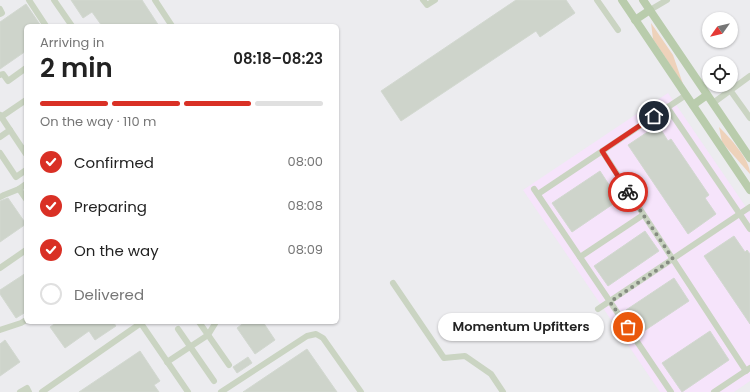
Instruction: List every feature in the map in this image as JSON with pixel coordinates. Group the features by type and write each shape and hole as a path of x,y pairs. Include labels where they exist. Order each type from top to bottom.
{"main road":[{"path":"622,0 750,190"},
{"path":"643,0 750,158"},
{"path":"635,20 650,10"},
{"path":"693,105 707,95"}],"street":[{"path":"29,0 45,24"},
{"path":"54,0 71,24"},
{"path":"155,0 171,24"},
{"path":"423,0 427,5 435,0"},
{"path":"598,0 618,30"},
{"path":"650,10 667,0"},
{"path":"0,9 2,13 0,14"},
{"path":"0,75 2,74 8,81 24,69"},
{"path":"738,84 750,76"},
{"path":"713,103 727,92"},
{"path":"731,92 750,118"},
{"path":"671,392 536,192 602,151 686,95"},
{"path":"24,101 1,116 24,151"},
{"path":"667,107 750,229"},
{"path":"0,138 10,130"},
{"path":"602,151 748,369 714,392"},
{"path":"0,153 16,177 24,171"},
{"path":"0,197 24,185"},
{"path":"19,189 24,196"},
{"path":"598,309 750,207"},
{"path":"580,257 643,214"},
{"path":"0,268 24,251"},
{"path":"393,283 444,358 465,356 492,374 503,392"},
{"path":"0,330 24,321"},
{"path":"42,392 140,324"},
{"path":"142,324 188,392"},
{"path":"200,324 229,365"},
{"path":"168,362 208,334 215,324"},
{"path":"178,329 214,381"},
{"path":"222,392 307,336 316,334 324,338 361,392"},
{"path":"20,392 27,388 29,392"}],"shaded area":[{"path":"651,23 673,55 683,84 653,39"},
{"path":"668,93 750,213 750,381 734,392 660,392 523,190"},
{"path":"719,127 743,155 747,162 750,174 722,142"}],"building":[{"path":"71,0 142,0 158,24 101,24 92,12 83,18"},
{"path":"516,0 566,0 575,13 540,37 536,31 401,121 381,91"},
{"path":"26,4 40,24 24,24 24,52 0,69 0,22"},
{"path":"658,125 668,141 671,139 709,195 705,198 716,214 688,234 628,145"},
{"path":"600,171 619,200 572,232 552,203"},
{"path":"8,198 24,221 24,225 0,242 0,201"},
{"path":"645,231 659,251 608,286 594,266"},
{"path":"734,236 745,252 747,250 750,254 750,324 704,256"},
{"path":"24,274 24,313 16,318 0,294 0,290"},
{"path":"674,278 689,301 641,333 626,310"},
{"path":"54,324 114,324 116,326 95,340 89,331 65,348 50,327"},
{"path":"242,324 264,324 275,340 255,354 237,328"},
{"path":"710,331 729,360 682,392 662,363"},
{"path":"5,340 20,362 0,376 0,344"},
{"path":"307,349 337,392 243,392"},
{"path":"140,351 160,381 154,385 159,392 79,392"},
{"path":"248,357 252,363 237,373 233,367"}],"way so far":[{"path":"628,192 673,259 610,302 628,327"}],"place":[{"name":"Momentum Upfitters","path":"628,327"}],"route":[{"path":"628,192 602,151 654,116"}]}
